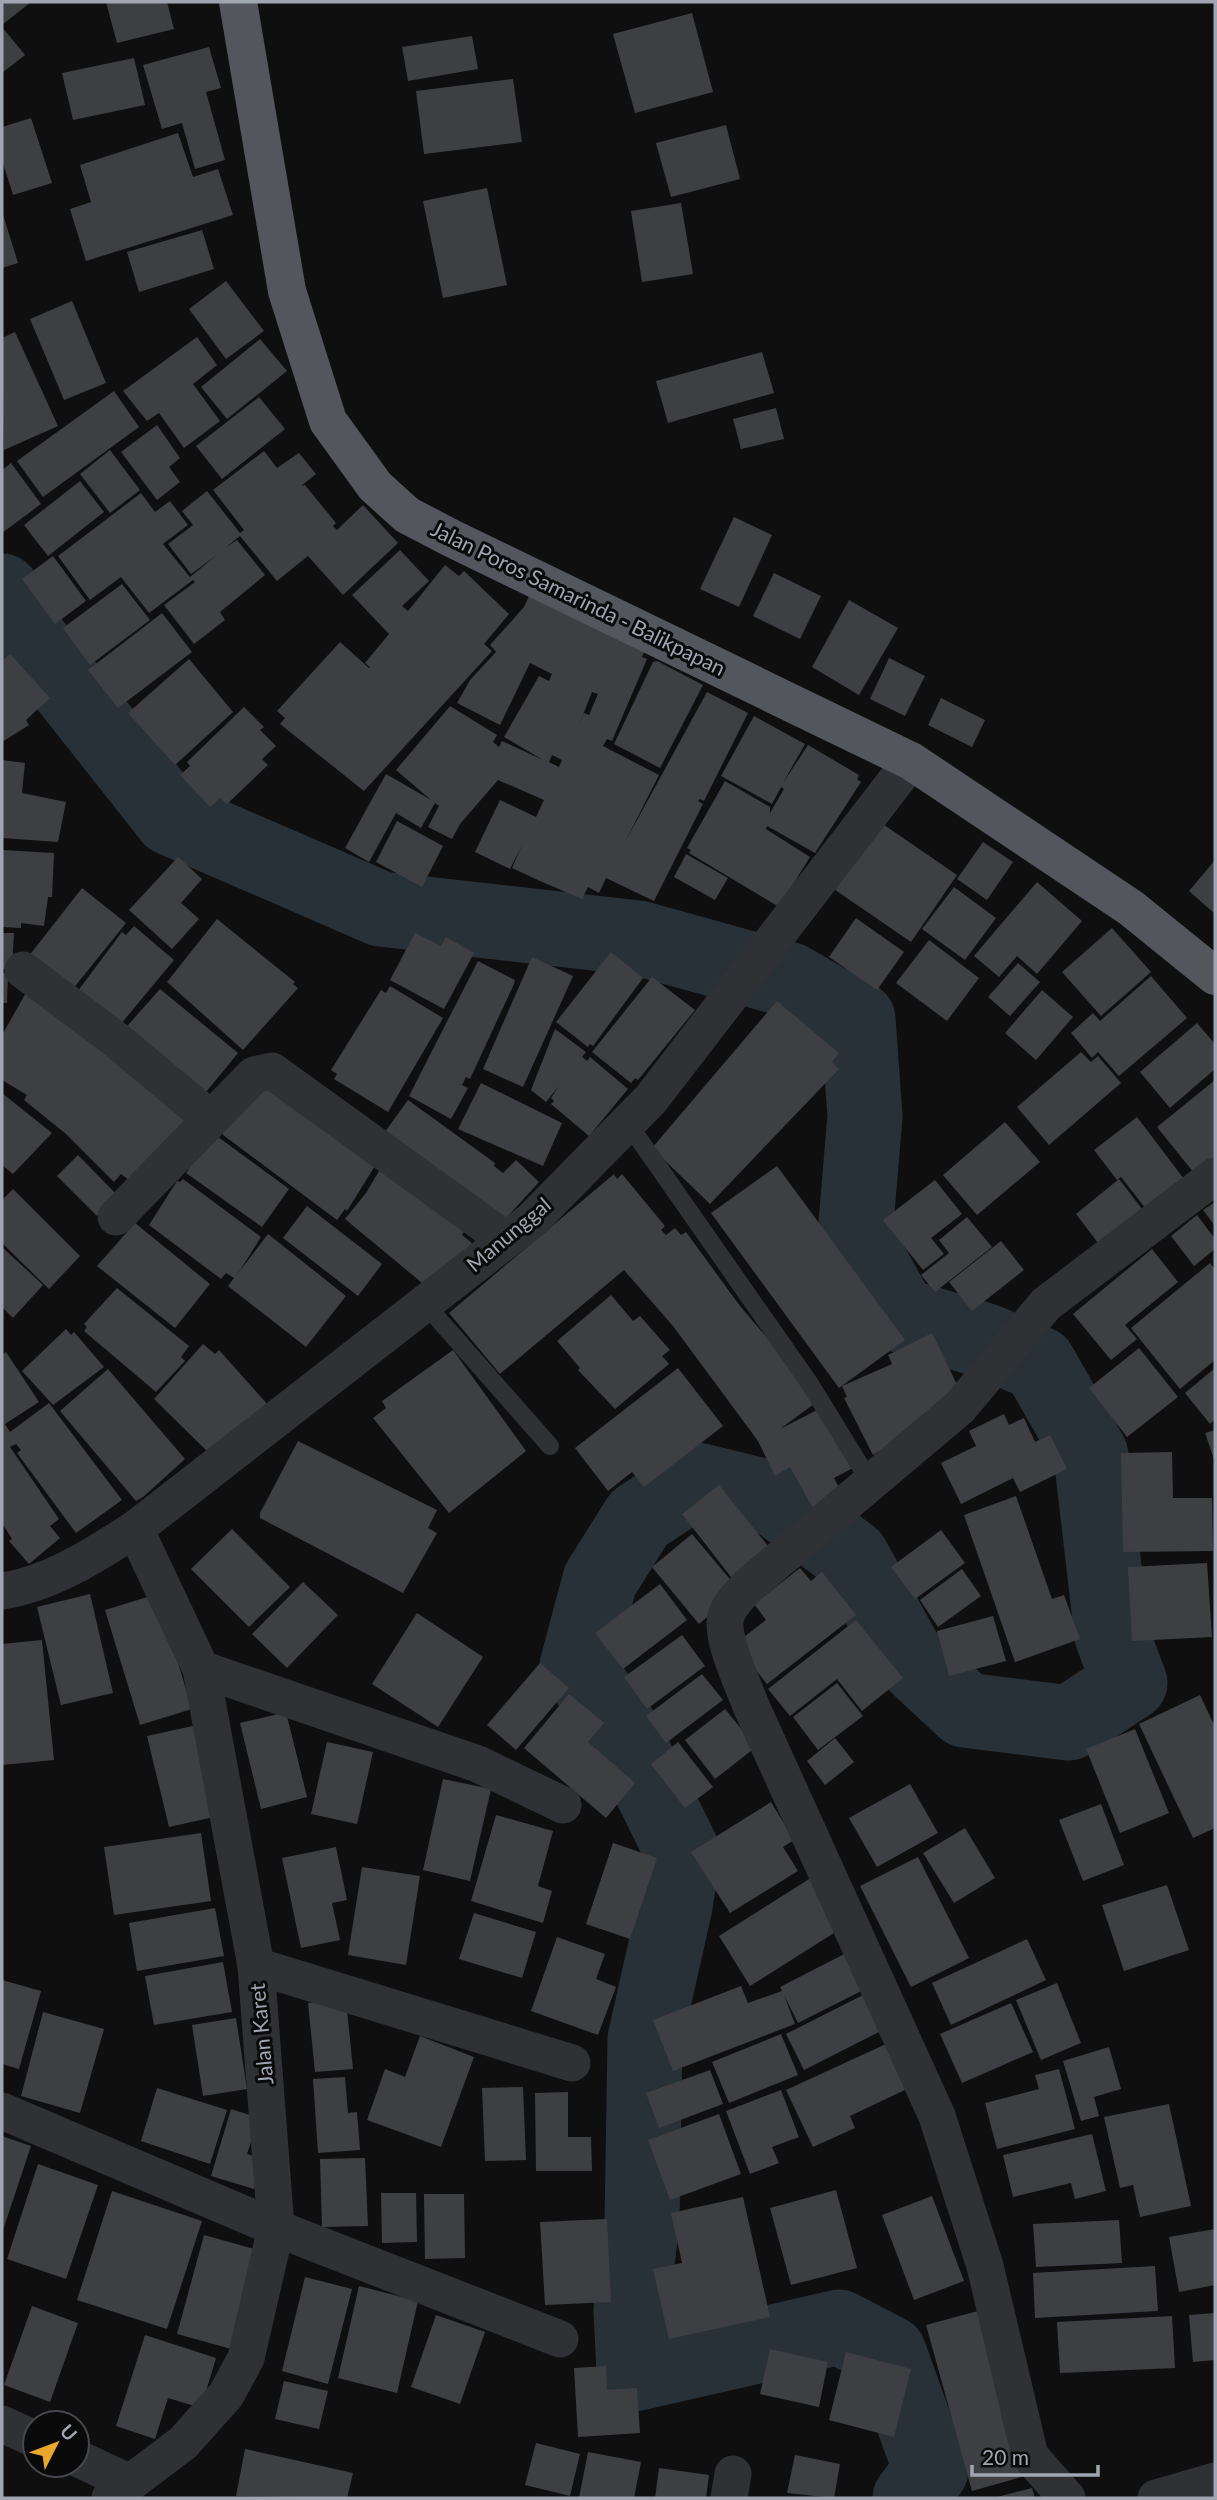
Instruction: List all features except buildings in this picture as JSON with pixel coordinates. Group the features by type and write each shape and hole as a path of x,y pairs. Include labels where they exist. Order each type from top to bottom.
{"highway":[{"name":"Jalan Poros Samarinda - Balikpapan","path":"238,2 287,291 328,421 375,486 407,515 911,761 1130,908 1215,976"}],"street":[{"name":"Manunggal","path":"2,1591 57,1574 95,1555 135,1529 532,1220 651,1099 911,761"},
{"path":"23,970 115,1039 211,1119"},
{"path":"116,1217 254,1075 271,1071 506,1241"},
{"path":"1067,2498 1030,2456 985,2266 937,2116 751,1706 729,1646 725,1619 729,1607 787,1552 869,1480 960,1407 1046,1304 1215,1175"},
{"name":"Jalan Karet","path":"117,2494 183,2443 226,2395 246,2358 276,2228 256,1966 201,1669 135,1529"},
{"path":"201,1669 478,1764 563,1805"},
{"path":"256,1966 572,2063"},
{"path":"2,2111 276,2228 560,2339"},
{"path":"2,2424 21,2433"},
{"path":"91,2471 117,2494"},
{"path":"1156,2498 1215,2481"}],"lane":[{"path":"627,1122 810,1384 869,1480"},
{"path":"425,1304 550,1446"}],"waterway":[{"path":"2,591 28,637 171,818 381,909 638,938 790,980 858,1019 865,1116 855,1235 900,1315 986,1341 1039,1364 1091,1455 1112,1636 1130,1683 1069,1723 965,1710 906,1655 852,1557 775,1499 697,1480 639,1518 600,1580 577,1666 625,1736 683,1853 675,1906 645,2039 642,2223 631,2310 634,2374 839,2327 889,2353 931,2470 910,2498"}]}
